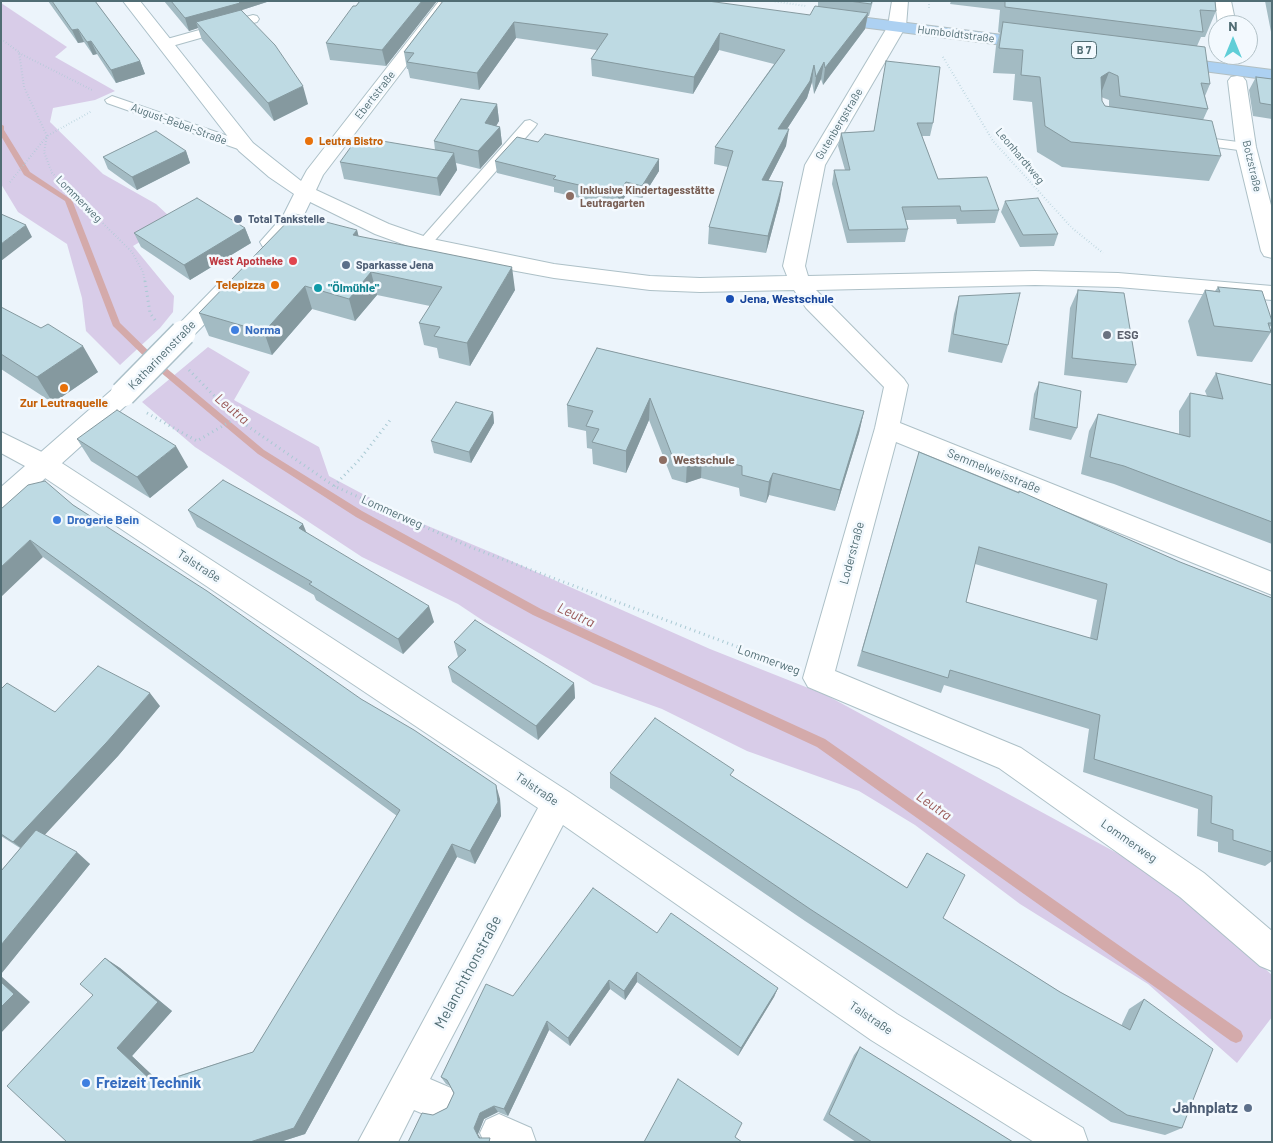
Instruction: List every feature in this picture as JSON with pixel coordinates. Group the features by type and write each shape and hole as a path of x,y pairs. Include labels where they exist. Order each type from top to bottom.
{"main road":[{"name":"Humboldtstraße","path":"815,16 1051,46"},
{"path":"1158,60 1272,75"}],"street":[{"path":"131,1 246,148 276,173 305,192 382,229 424,244 462,254 554,271 650,283 700,285 1035,278 1118,280 1272,293"},
{"name":"Ebertstraße","path":"305,192 314,174 448,1"},
{"name":"Gutenbergstraße","path":"800,283 794,266 815,165 897,26 900,1"},
{"path":"1224,1 1226,15"},
{"name":"Botzstraße","path":"1237,81 1246,146 1272,251"},
{"path":"258,255 292,220 305,192"},
{"name":"Katharinenstraße","path":"1,503 124,394 238,276"},
{"path":"800,283 814,303 896,385 887,428"},
{"name":"Semmelweisstraße","path":"887,428 1272,584"},
{"name":"Loderstraße","path":"818,678 887,428"},
{"name":"Talstraße","path":"1,441 45,464 558,803 884,1027 1069,1142"},
{"name":"Lommerweg","path":"818,678 1010,758 1192,885 1272,954"},
{"name":"Melanchthonstraße","path":"377,1142 422,1094 558,803"}],"lane":[{"path":"165,44 253,19"},
{"name":"August-Bebel-Straße","path":"112,100 246,148"},
{"path":"424,244 530,124"},
{"path":"1172,137 1246,146"}],"path":[{"path":"1,39 19,52 112,100"},
{"name":"Lommerweg","path":"19,52 24,87 47,136 44,152 52,173 132,252 144,272 150,313 155,320"},
{"name":"Leonhardtweg","path":"942,55 993,141 1072,228 1110,259"},
{"path":"10,182 47,136 112,100"},
{"name":"Lommerweg","path":"186,367 236,418 334,486 470,547 818,678"},
{"path":"124,394 140,409 197,442 236,418"},
{"path":"334,486 360,458 390,419"}],"shaded area":[{"path":"1,3 67,47 55,57 115,91 95,100 53,108 50,122 103,174 156,204 169,216 165,227 133,246 174,296 173,312 160,328 120,365 86,331 82,298 67,244 18,212 1,184"},
{"path":"208,347 250,372 234,400 319,447 329,476 404,516 500,556 710,649 826,695 1163,878 1272,975 1272,1017 1237,1063 1148,984 1020,904 915,825 859,791 747,751 662,709 593,684 485,622 458,604 362,557 195,447 142,402"}],"building":[{"path":"52,1 95,1 140,61 111,70 91,41 87,42 78,29 72,30"},
{"path":"171,1 238,1 240,3 185,18"},
{"path":"360,1 422,1 382,50 326,43 353,6 356,6"},
{"path":"443,1 708,1 810,15 815,6 868,13 825,68 824,62 816,77 814,65 810,81 778,129 789,129 762,180 783,182 768,236 709,227 733,151 715,147 785,50 720,33 694,77 591,59 608,34 514,22 477,73 407,62 414,53 404,52"},
{"path":"849,1 872,1 871,4"},
{"path":"1005,1 1215,1 1216,11 1200,10 1203,32 1005,7"},
{"path":"241,10 275,45 303,86 268,103 196,22"},
{"path":"1003,22 1205,47 1210,84 1201,83 1208,109 1120,96 1118,76 1109,72 1101,77 1102,101 1105,106 1212,121 1221,156 1071,142 1045,126 1040,77 1021,75 1023,50 999,48"},
{"path":"886,61 940,67 933,123 917,123 938,179 987,177 999,210 961,211 960,206 902,207 908,229 849,230 834,170 850,170 841,133 874,131"},
{"path":"1256,77 1272,79 1272,105 1260,103"},
{"path":"461,99 497,104 485,123 500,127 478,151 434,141"},
{"path":"156,131 186,151 132,177 103,157"},
{"path":"545,134 659,159 642,186 626,182 618,194 553,179 556,176 495,161 517,137 538,142"},
{"path":"358,137 454,153 437,178 340,162"},
{"path":"197,198 245,228 184,265 134,233"},
{"path":"1038,198 1058,234 1023,235 1005,201"},
{"path":"1,214 26,225 1,244"},
{"path":"295,214 357,230 353,235 512,267 467,343 434,336 440,327 419,323 442,287 371,272 349,299 305,286 264,332 199,313"},
{"path":"1218,287 1262,291 1272,321 1272,323 1268,323 1271,332 1214,326 1205,290 1220,292"},
{"path":"1078,290 1124,293 1136,365 1072,358"},
{"path":"1020,293 1008,345 953,334 959,296"},
{"path":"1,307 41,328 48,324 83,346 37,377 1,354"},
{"path":"597,348 864,411 840,490 773,473 769,482 742,475 742,466 702,456 687,461 673,458 650,398 626,451 592,442 599,429 586,426 593,411 567,405"},
{"path":"1216,373 1272,385 1272,522 1124,466 1090,457 1098,414 1190,437 1190,393 1223,399"},
{"path":"1039,382 1081,391 1077,428 1034,418"},
{"path":"456,402 493,412 469,452 431,441"},
{"path":"117,410 176,446 137,477 77,439"},
{"path":"919,452 1019,493 1019,491 1180,562 1272,598 1272,852 1233,840 1233,830 1211,823 1212,796 1094,759 1100,715 950,670 948,678 862,651","holes":["979,547 1107,584 1097,640 966,602"]},
{"path":"223,480 303,524 299,528 429,606 398,639 309,584 312,582 188,510"},
{"path":"45,481 73,505 207,591 361,699 414,730 496,785 498,802 470,851 452,844 294,1128 250,1142 67,1142 7,1086 93,995 80,984 105,958 158,1002 117,1048 155,1084 253,1052 400,810 30,540 1,567 1,509 28,485"},
{"path":"475,620 574,683 536,726 448,667 466,650 454,642"},
{"path":"98,666 150,693 13,842 1,834 1,689 7,683 55,712"},
{"path":"655,718 734,770 730,775 907,888 927,853 965,875 943,918 1060,992 1130,1030 1144,999 1213,1049 1182,1128 1127,1115 810,909 610,773"},
{"path":"36,830 77,852 1,945 1,871"},
{"path":"593,888 657,933 671,913 778,988 741,1048 637,972 624,991 609,980 568,1038 547,1021 504,1109 494,1106 480,1113 474,1128 479,1138 490,1138 489,1142 408,1142 422,1113 433,1115 447,1108 454,1093 447,1080 441,1077 486,984 513,996"},
{"path":"1,982 14,994 1,1007"},
{"path":"860,1047 1013,1142 872,1142 829,1114"},
{"path":"678,1079 742,1123 735,1137 742,1142 644,1142"}],"waterway":[{"name":"Leutra","path":"1,126 1,130 27,173 68,200 116,324 162,369 261,452 359,514 537,612 821,743 1236,1036"}],"place":[{"name":"Leutra Bistro","path":"309,141"},
{"name":"Inklusive Kindertagesstätte Leutragarten","path":"570,196"},
{"name":"Total Tankstelle","path":"238,219"},
{"name":"West Apotheke","path":"293,261"},
{"name":"Sparkasse Jena","path":"346,265"},
{"name":"Telepizza","path":"275,285"},
{"name":"\"Ölmühle\"","path":"318,288"},
{"name":"Jena, Westschule","path":"730,299"},
{"name":"Norma","path":"235,330"},
{"name":"ESG","path":"1107,335"},
{"name":"Zur Leutraquelle","path":"64,388"},
{"name":"Westschule","path":"663,460"},
{"name":"Drogerie Bein","path":"57,520"},
{"name":"Freizeit Technik","path":"86,1083"},
{"name":"Jahnplatz","path":"1248,1108"}]}
